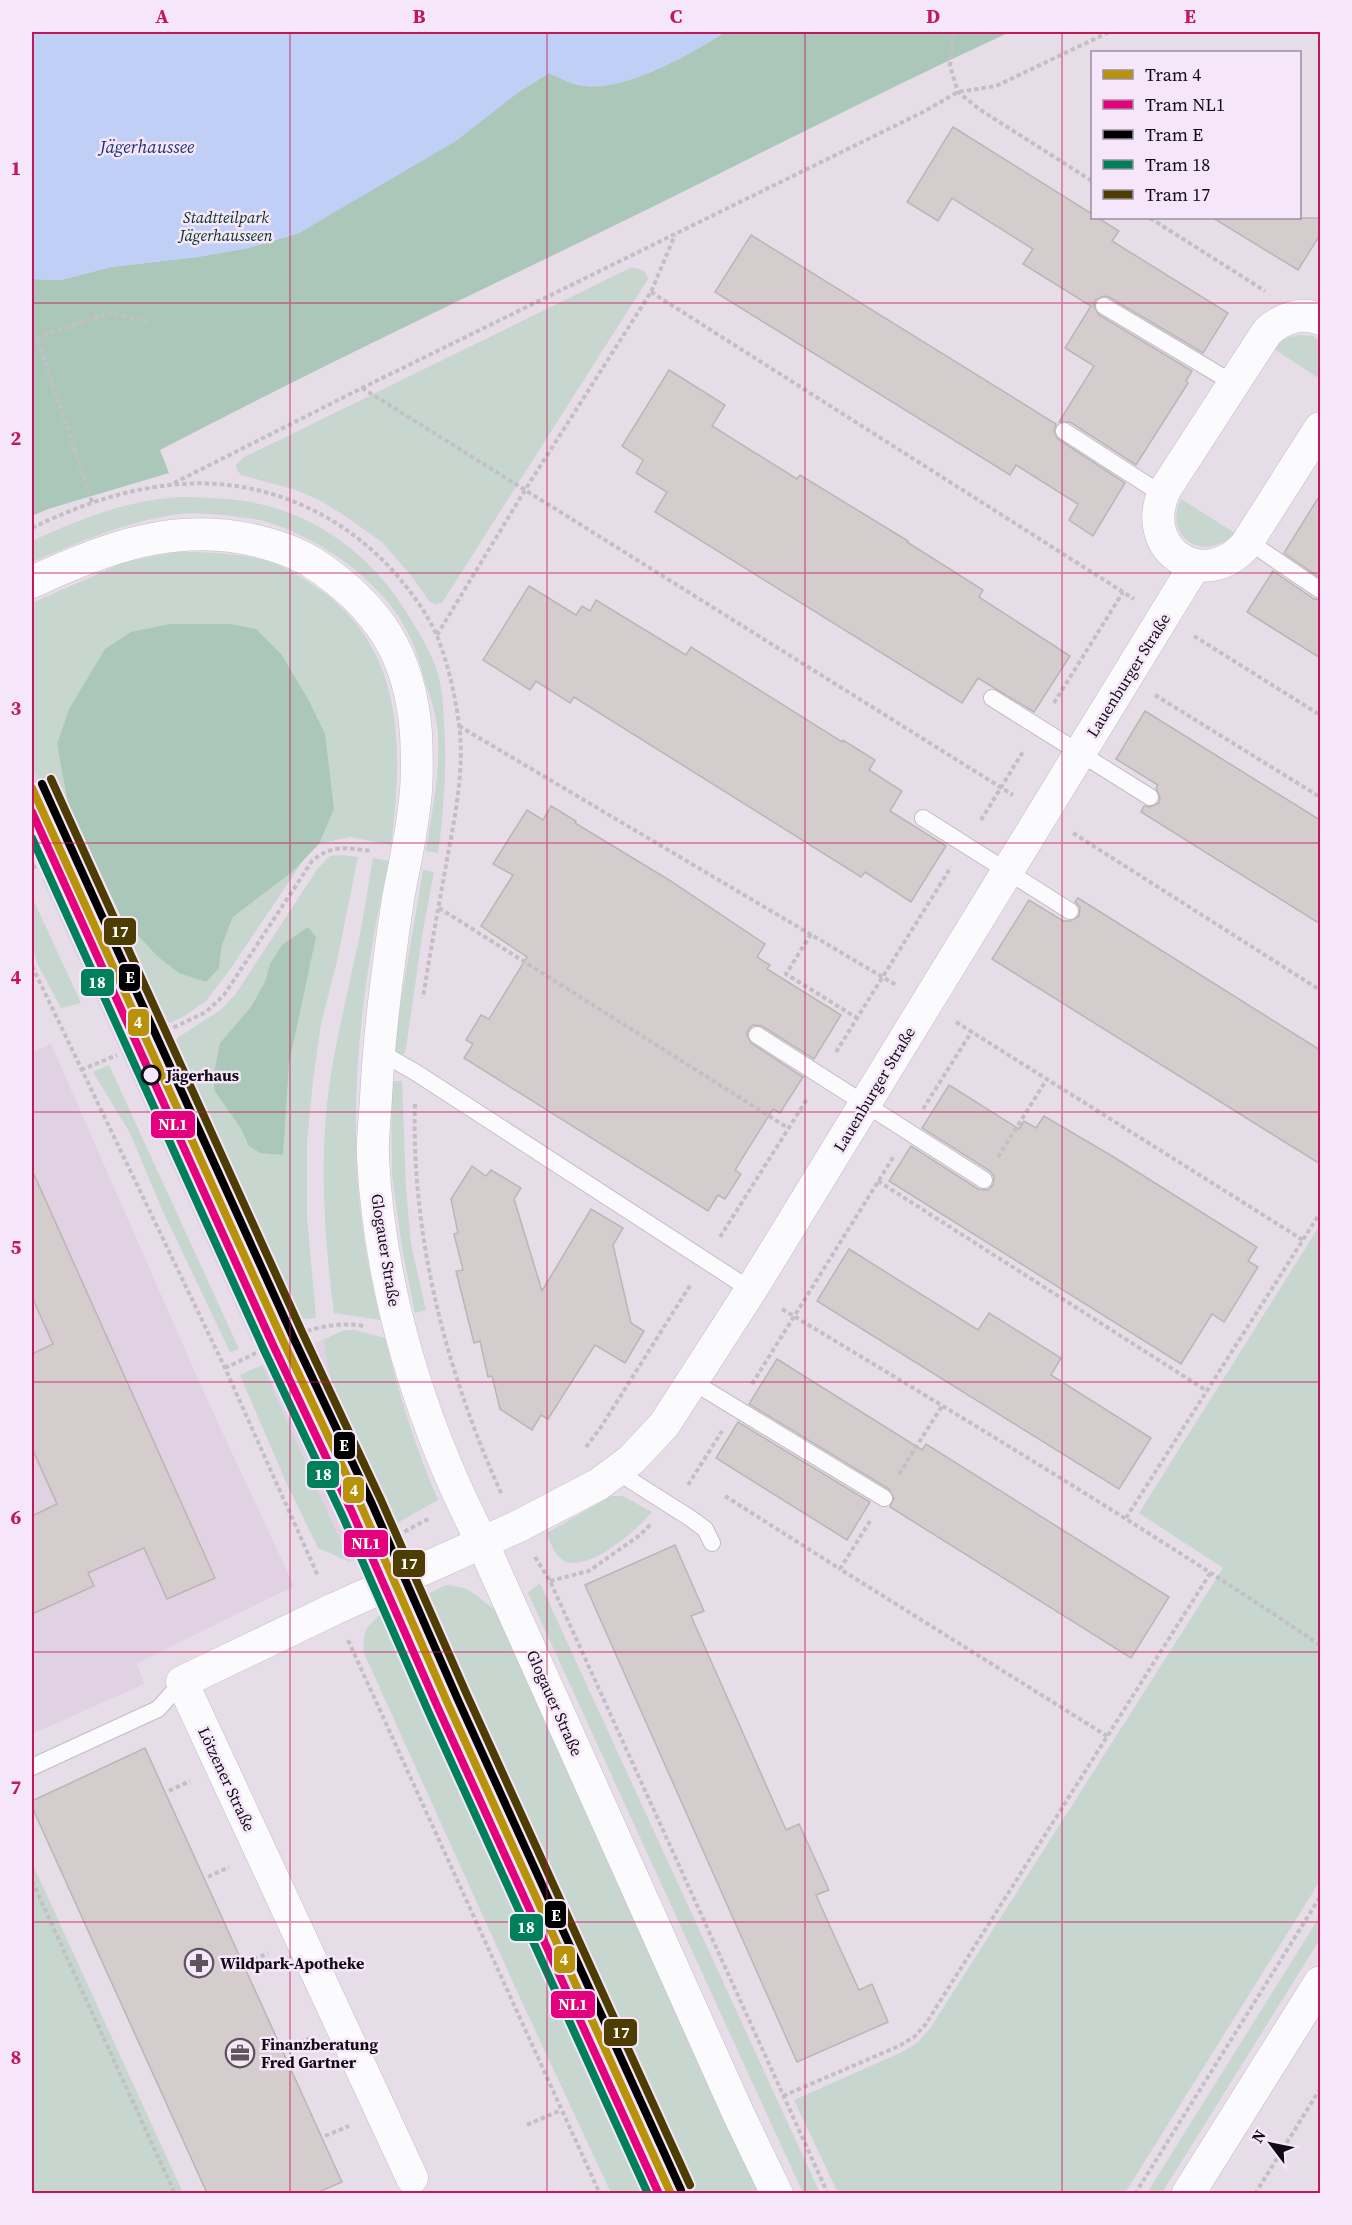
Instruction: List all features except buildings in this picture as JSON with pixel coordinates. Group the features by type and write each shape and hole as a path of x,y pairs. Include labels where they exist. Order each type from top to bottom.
{"street":[{"path":"1305,318 1277,323 1267,332 1162,495 1157,513 1160,535 1172,553 1188,563 1211,566 1227,561 1238,554 1320,428"},
{"name":"Glogauer Straße","path":"32,582 139,540 189,533 215,533 281,547 307,559 334,577 356,596 380,623 393,645 411,689 417,755 416,799 389,957 378,1051 373,1156 381,1232 398,1325 429,1425 461,1502 482,1542 738,2113 777,2193"},
{"name":"Lauenburger Straße","path":"482,1542 518,1527 599,1484 631,1460 664,1425 751,1290 1195,565"},
{"path":"182,1682 334,1609 482,1542"},
{"name":"Lötzener Straße","path":"182,1682 412,2178"},
{"path":"1188,2193 1320,1983"}],"lane":[{"path":"1104,306 1233,384"},
{"path":"1064,431 1162,495"},
{"path":"1248,541 1320,590"},
{"path":"993,698 1150,798"},
{"path":"923,818 1070,910"},
{"path":"757,1035 984,1180"},
{"path":"378,1051 415,1072 751,1290"},
{"path":"693,1382 884,1498"},
{"path":"616,1471 705,1529 712,1543"},
{"path":"32,1767 158,1709 182,1682"}],"path":[{"path":"953,32 950,66 958,92 979,109 1091,180"},
{"path":"171,484 675,235 958,92 996,86 1109,32"},
{"path":"1152,219 1305,318"},
{"path":"436,636 525,490 651,292 675,235"},
{"path":"651,292 1320,715"},
{"path":"92,502 34,339 110,313 147,321"},
{"path":"362,388 1042,813 1320,990"},
{"path":"32,528 92,502 138,490 171,484 246,487 285,498 326,516 359,537 386,562 416,598 436,636 451,685 459,726 456,808 422,1007"},
{"path":"1127,677 1320,797"},
{"path":"459,726 926,1003 1303,1240"},
{"path":"160,1034 206,1012 224,995 312,861 321,853 342,847 447,863"},
{"path":"32,868 75,849"},
{"path":"439,908 788,1128"},
{"path":"811,934 786,974 857,1018"},
{"path":"81,1070 117,1055"},
{"path":"415,1072 414,1134 419,1216 440,1315 465,1404 495,1478 518,1527 550,1581 828,2193"},
{"path":"984,1180 1047,1079"},
{"path":"550,1581 589,1571 640,1535 682,1494 878,1181 1207,1391"},
{"path":"1126,1518 1320,1213"},
{"path":"751,1290 1126,1518 1320,1645"},
{"path":"225,1368 296,1335 329,1325 350,1323 379,1329 440,1315"},
{"path":"840,1569 942,1406"},
{"path":"725,1496 1107,1736"},
{"path":"783,2096 899,2046 914,2037 925,2025 1211,1572"},
{"path":"169,1791 190,1780"},
{"path":"32,1881 175,2193"},
{"path":"1135,2193 1320,1897"},
{"path":"247,1963 270,1952"},
{"path":"1255,2193 1320,2089"},
{"path":"527,2125 561,2110"},
{"path":"325,2136 351,2125"}],"shaded area":[{"path":"630,268 637,268 645,272 648,279 442,603 435,604 429,601 413,578 382,542 342,514 296,490 241,475 237,470 236,465 243,458"},
{"path":"1300,335 1313,336 1320,341 1320,379 1274,349 1285,338"},
{"path":"180,497 244,501 295,515 319,527 361,557 395,596 428,650 437,671 441,689 445,771 438,853 426,851 437,771 437,724 418,658 408,633 382,595 345,562 325,548 303,537 260,520 196,513 155,518 119,528 32,562 32,541 50,533 123,506"},
{"path":"1181,499 1235,533 1210,547 1198,546 1188,541 1181,534 1177,524 1177,512"},
{"path":"177,552 234,555 256,558 281,566 319,589 348,614 369,642 383,672 392,705 396,739 397,774 391,845 350,837 319,844 334,809 230,624 170,624 68,803 82,834 66,840 32,766 32,603 125,562"},
{"path":"32,766 66,840 32,854"},
{"path":"307,855 229,971 206,1001 170,1023 162,1017 121,917 157,956 219,968 222,945 233,917 291,873"},
{"path":"330,856 358,857 337,961 321,1024 313,1080 307,1141 307,1218 316,1318 300,1319 177,1047 177,1038 219,1011 235,995 318,868"},
{"path":"373,858 389,861 364,1002 356,1096 356,1144 358,1191 364,1239 380,1320 334,1313 326,1235 324,1183 329,1086"},
{"path":"75,864 286,1328 252,1342 42,879"},
{"path":"423,870 434,872 406,1048 404,1054 399,1055 395,1050 394,1042"},
{"path":"32,897 81,1003 61,1008 37,963 32,943"},
{"path":"51,1044 205,1395 294,1586 137,1663 144,1684 32,1734 32,1052"},
{"path":"109,1065 239,1349 230,1352 161,1207 130,1133 93,1072"},
{"path":"391,1081 402,1081 406,1188 411,1244 426,1310 415,1313 402,1248 392,1175"},
{"path":"1320,1225 1320,1881 1125,2193 838,2193 794,2100 900,2053 917,2043 931,2027 1223,1568 1139,1513"},
{"path":"344,1330 355,1330 385,1338 408,1420 438,1500 383,1531 363,1487 338,1417 323,1340"},
{"path":"323,1340 338,1417 363,1487 389,1544 350,1562 262,1365"},
{"path":"262,1365 350,1562 318,1548 286,1482 240,1375"},
{"path":"611,1496 623,1496 652,1512 624,1539 598,1556 574,1563 561,1559 553,1549 547,1533"},
{"path":"540,1583 820,2193 803,2193 528,1593"},
{"path":"446,1585 467,1589 497,1609 761,2193 686,2193 419,1598"},
{"path":"419,1598 686,2193 644,2193 380,1615"},
{"path":"380,1615 644,2193 611,2193 516,1989 364,1653 366,1631"},
{"path":"32,1863 183,2193 32,2193"},
{"path":"1320,1916 1320,1939 1162,2193 1147,2193"}],"green space":[{"path":"725,32 1010,32 338,360 160,450 169,473 48,509 32,516 32,279 61,280 111,267 197,257 248,248 299,233 399,173 549,73 579,85 615,84 675,61"},
{"path":"170,624 230,624 256,629 281,654 308,699 325,734 334,809 319,844 291,873 233,917 222,945 219,968 206,982 179,973 157,956 121,917 68,803 57,744 69,709 105,649 131,632"},
{"path":"308,927 316,937 289,1063 283,1155 260,1153 249,1146 240,1127 214,1090 220,1043 251,1007 265,982 270,964 282,945"}],"water":[{"name":"Jägerhaussee","path":"32,32 725,32 655,71 615,84 579,85 548,73 520,91 456,141 299,233 248,248 197,257 111,267 61,280 32,279"}],"tram line":[{"name":"17","path":"51,779 302,1332 381,1500 690,2185"},
{"name":"E","path":"42,784 293,1337 372,1504 458,1700 681,2190"},
{"name":"4","path":"32,788 283,1341 362,1508 448,1704 671,2194"},
{"name":"NL1","path":"32,812 273,1345 352,1512 438,1708 659,2194"},
{"name":"18","path":"32,838 264,1350 343,1517 429,1713 648,2194"}],"place":[{"name":"Jägerhaus","path":"151,1075"},
{"name":"Wildpark-Apotheke","path":"199,1963"},
{"name":"Finanzberatung Fred Gartner","path":"240,2053"}],"park label":[{"name":"Stadtteilpark Jägerhausseen","path":"226,226"}]}
